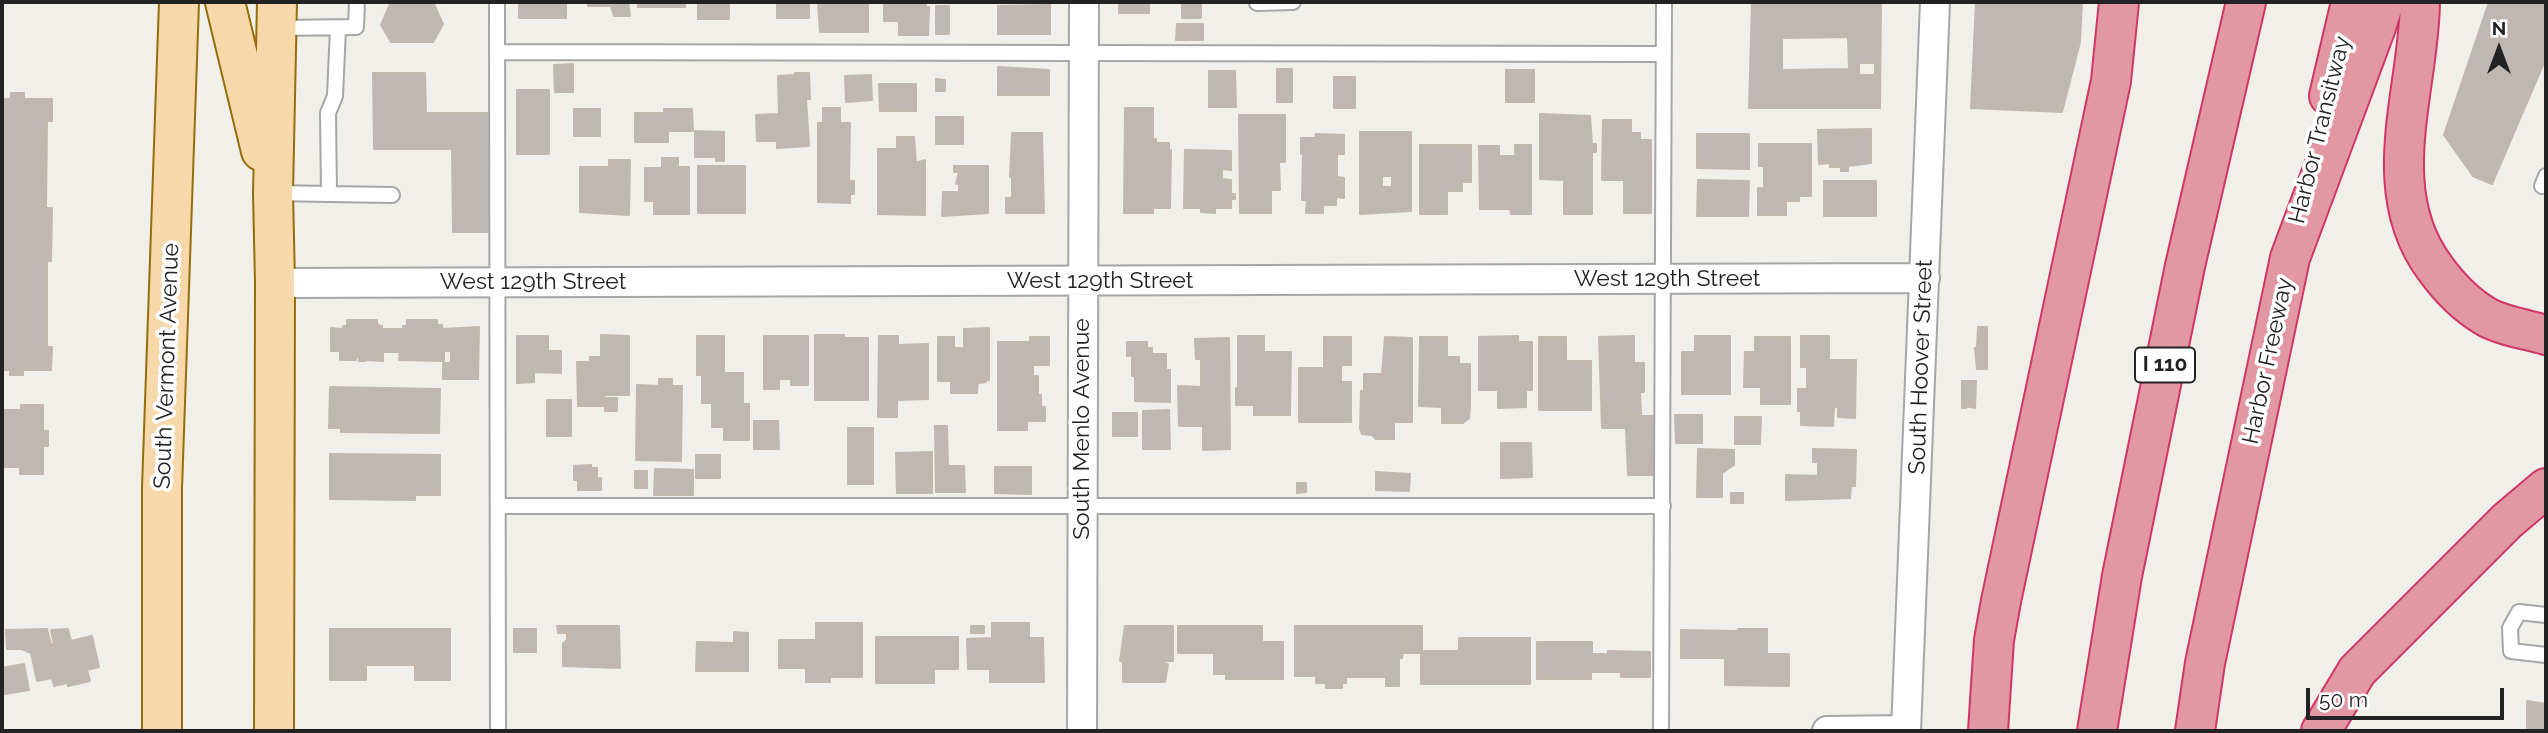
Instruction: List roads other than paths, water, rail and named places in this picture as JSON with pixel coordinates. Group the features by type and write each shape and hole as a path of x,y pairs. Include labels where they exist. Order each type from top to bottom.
{"highway":[{"path":"1988,731 1994,640 2001,601 2111,81 2119,2"},
{"name":"I 110","path":"2097,731 2122,576 2185,266 2246,2"},
{"name":"Harbor Transitway","path":"2290,258 2351,2"},
{"name":"Harbor Freeway","path":"2195,731 2205,663 2290,258 2384,2"},
{"path":"2420,2 2403,165 2409,218 2422,251 2448,286 2486,318 2546,335"},
{"path":"2321,731 2357,671 2507,521 2546,488"}],"main road":[{"name":"South Vermont Avenue","path":"162,731 162,488 179,2"},
{"path":"225,2 273,193"},
{"path":"275,731 273,193 276,15"}],"street":[{"name":"South Menlo Avenue","path":"1082,731 1084,2"},
{"name":"South Hoover Street","path":"1906,731 1935,2"},
{"name":"West 129th Street","path":"275,283 1925,278"},
{"path":"1828,731 1906,731"}],"lane":[{"path":"276,15 338,28 356,27 357,2"},
{"path":"497,2 498,731"},
{"path":"1257,3 1293,2"},
{"path":"1661,731 1664,2"},
{"path":"329,194 328,113 335,96 338,28"},
{"path":"497,52 1664,54"},
{"path":"273,193 392,195"},
{"path":"499,506 1663,506"},
{"path":"2546,615 2519,612 2510,628 2511,651 2546,655"}]}
